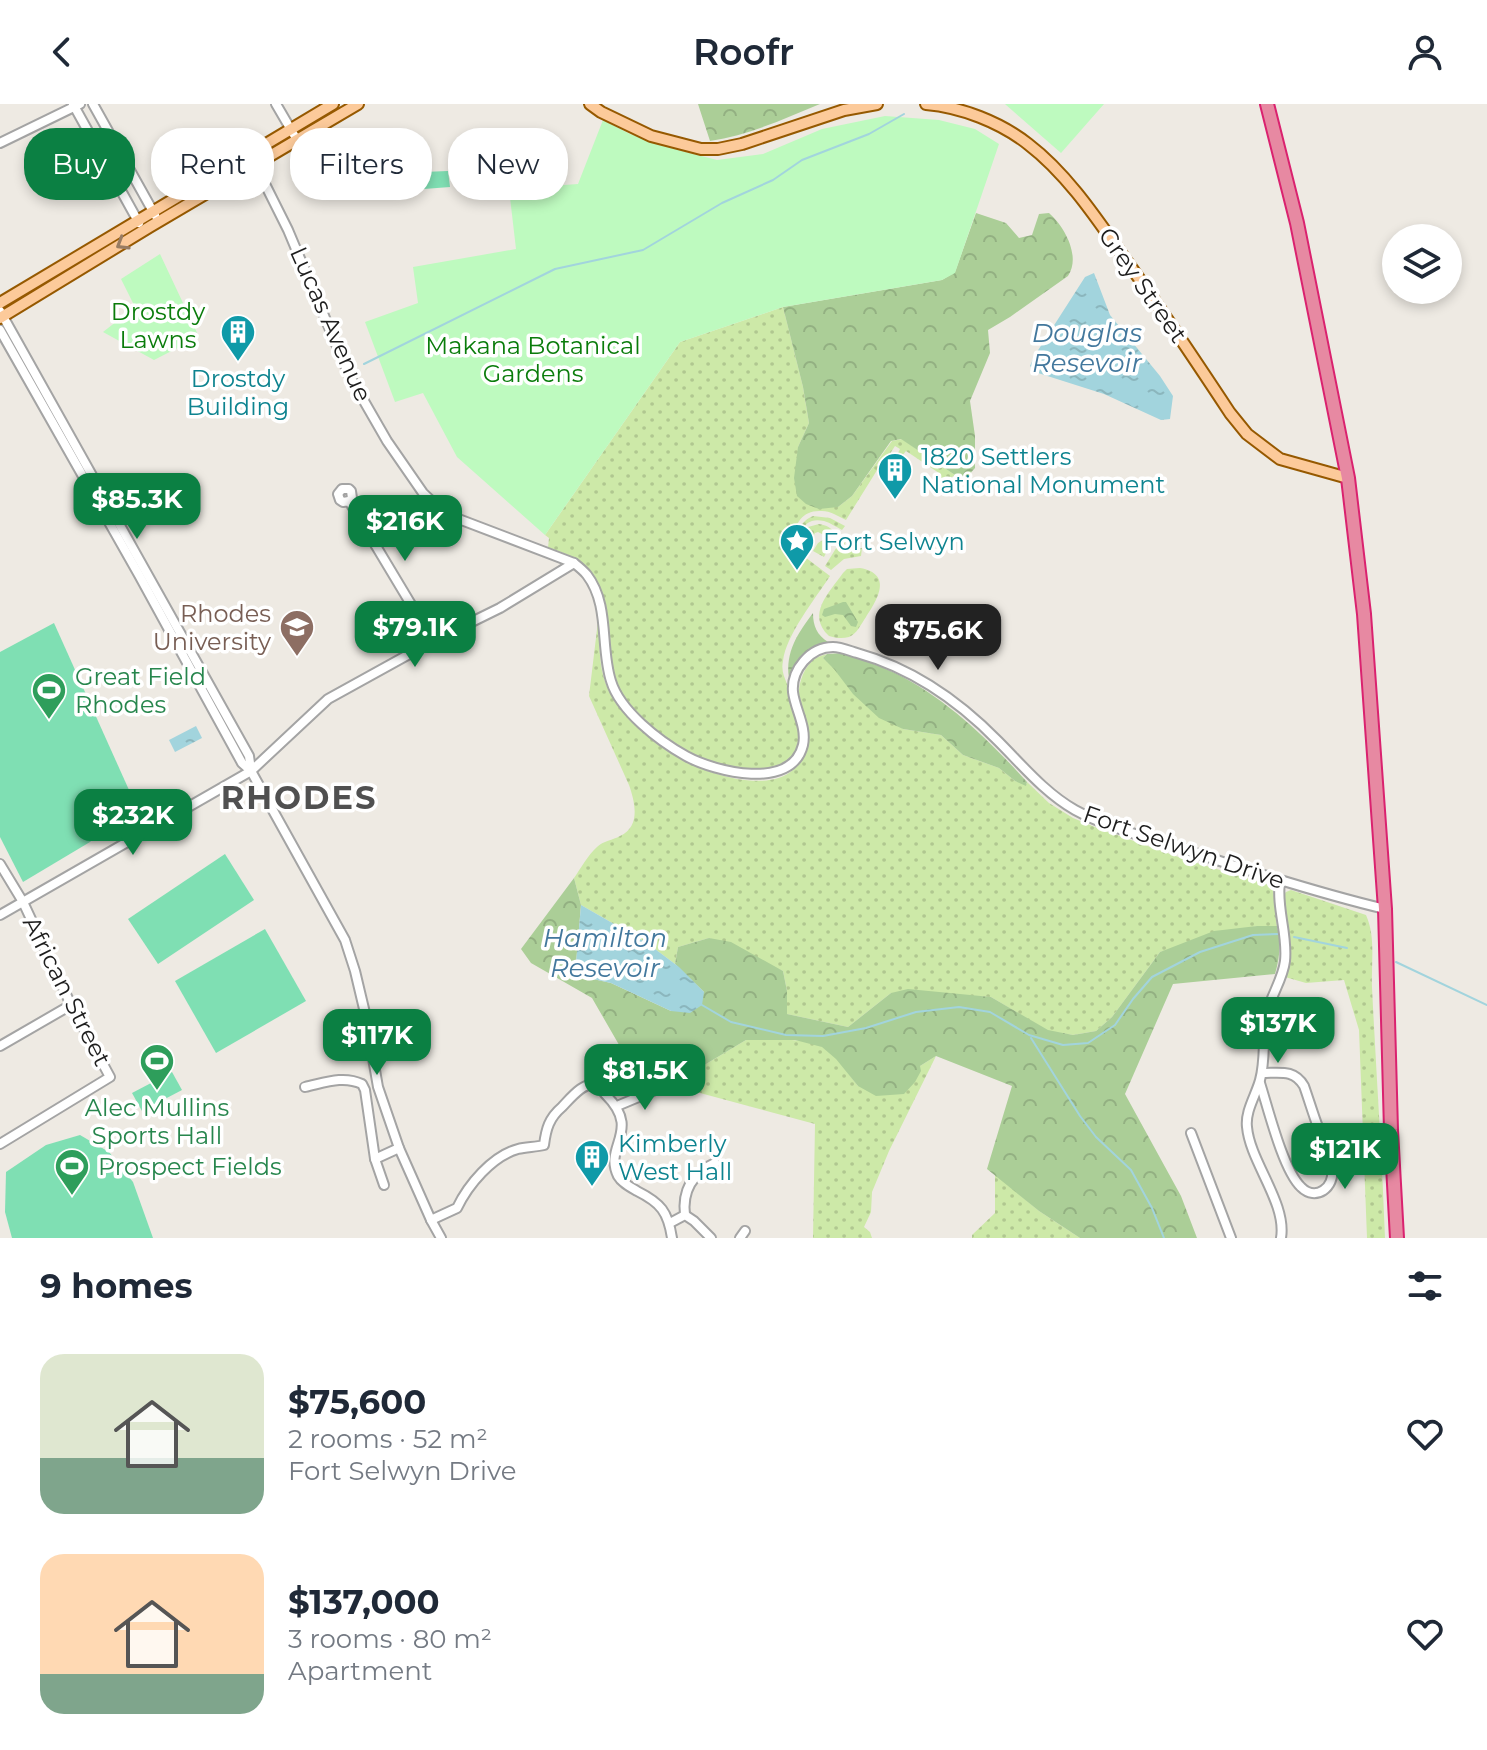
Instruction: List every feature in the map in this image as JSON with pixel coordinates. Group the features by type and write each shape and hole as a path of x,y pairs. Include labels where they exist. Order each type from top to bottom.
{"highway":[{"path":"1267,104 1297,223 1348,478 1364,614 1385,909 1397,1238"}],"main road":[{"path":"293,128 333,104"},
{"path":"317,128 358,104"},
{"path":"590,104 651,136 701,149 718,149 763,138 844,110 877,104"},
{"name":"Grey Street","path":"926,104 977,116 1027,144 1057,171 1099,222 1247,434 1280,459 1348,478"},
{"path":"274,143 290,130"},
{"path":"1,315 185,200"},
{"path":"0,303 141,226"}],"street":[{"path":"93,104 156,217"},
{"path":"276,104 290,128"},
{"path":"0,143 76,105 141,226"},
{"name":"Lucas Avenue","path":"273,200 349,375 387,441 423,493 441,510 456,518 574,563"},
{"path":"1,315 249,756 251,771"},
{"path":"0,330 242,763 251,771 345,940 365,1013 378,1087 399,1148 441,1238"},
{"path":"349,501 433,641"},
{"path":"0,915 251,771 328,699 500,608 574,563"},
{"name":"Fort Selwyn Drive","path":"574,563 593,585 603,620 606,662 618,697 643,725 701,764 746,774 767,773 793,762 799,754 804,736 793,690 797,671 815,652 833,647 898,666 922,680 990,732 1042,785 1075,810 1110,825 1280,881 1385,909"},
{"name":"African Street","path":"0,864 23,902 71,1005 110,1077 0,1144"},
{"path":"1280,881 1285,964 1267,1015 1261,1078 1248,1113 1247,1126 1251,1145 1274,1199 1281,1238"},
{"path":"0,1046 71,1005"},
{"path":"1292,1074 1304,1086 1331,1163 1333,1178 1327,1188 1312,1193 1296,1181 1286,1161 1261,1078 1292,1074"},
{"path":"305,1087 343,1079 362,1084 375,1159 384,1185"},
{"path":"431,1220 457,1208 487,1168 500,1157 518,1149 544,1145 551,1118 588,1085 597,1086 617,1106 622,1117 615,1158 617,1175 665,1212 672,1238"},
{"path":"617,1106 660,1088"},
{"path":"1191,1133 1231,1238"},
{"path":"375,1159 399,1148"},
{"path":"711,1238 685,1215 684,1206 688,1186 702,1170 715,1163"},
{"path":"670,1223 685,1215"}],"green space":[{"path":"698,104 820,104 752,131 710,141"},
{"path":"1005,104 1104,104 1061,153"},
{"name":"Makana Botanical Gardens","path":"885,116 939,120 975,129 999,144 955,273 942,280 783,307 680,342 545,535 457,457 423,393 395,402 365,322 418,303 413,267 516,249 510,200 568,200 568,185 578,184 603,120 630,134 717,160 763,154 822,129"},
{"path":"448,171 448,187 432,188 432,172"},
{"path":"976,213 1006,223 1019,238 1032,235 1039,214 1049,213 1061,226 1073,260 1068,276 988,330 990,353 970,401 975,468 967,477 955,475 901,439 891,441 852,496 838,507 819,509 806,504 797,496 794,478 798,447 809,423 783,307 942,280 955,272"},
{"name":"Drostdy Lawns","path":"160,254 199,337 154,360 103,332 135,307 121,279"},
{"path":"783,307 809,423 798,447 838,507 852,496 892,441 902,439 955,475 943,483 936,479 939,473 906,451 902,456 895,446 884,463 879,461 879,467 846,520 831,513 814,511 798,523 795,536 797,551 830,576 795,629 783,661 783,673 798,729 797,749 781,765 755,770 739,769 718,766 686,752 657,733 632,709 616,685 609,665 591,575 576,559 548,548 549,538 545,535 680,342"},
{"path":"813,516 830,518 845,526 842,530 827,522 811,521 803,533 806,553 798,537 800,527"},
{"path":"819,524 829,527 835,535 824,557 813,551 824,535 815,533 815,541 810,548 805,536 808,527"},
{"path":"843,537 846,539 844,548 862,548 861,556 844,559 831,570 825,566"},
{"path":"847,569 870,571 880,581 875,603 852,636 829,636 820,620 822,604"},
{"path":"843,602 858,622 856,627 851,626 843,615 822,615 824,609"},
{"path":"813,613 816,630 828,642 803,655 789,678 791,651"},
{"path":"598,621 603,676 621,709 664,749 699,768 737,779 759,781 781,777 794,769 802,761 808,744 799,701 800,683 811,662 827,654 823,658 903,729 941,735 963,755 999,768 1015,781 1027,782 1049,803 1073,818 1184,859 1269,885 1273,889 1277,926 1257,926 1160,952 1112,1017 1096,1031 1073,1035 1048,1031 991,997 891,993 848,1027 787,1014 783,971 709,938 678,947 675,964 647,943 581,905 574,878 597,847 627,832 635,814 629,785 589,696"},
{"name":"Great Field Rhodes","path":"54,623 129,790 90,842 23,882 0,837 0,652"},
{"path":"843,653 895,673 932,695 982,735 1027,782 1026,786 999,768 963,755 941,735 903,729 879,718 853,694 823,658 827,654"},
{"path":"225,854 254,900 158,964 128,919"},
{"path":"574,878 581,905 575,975 611,983 671,1011 704,992 675,964 678,947 709,938 731,942 783,971 787,1014 848,1027 891,993 908,989 991,997 1048,1030 1073,1035 1096,1031 1112,1017 1160,952 1214,931 1277,926 1279,950 1275,974 1173,984 1125,1094 1181,1196 1197,1238 1080,1238 1039,1211 987,1169 1012,1086 936,1056 920,1066 921,1071 915,1082 904,1094 876,1096 858,1086 822,1047 795,1040 746,1040 696,1070 663,1083 637,1076 592,998 531,963 521,949"},
{"path":"1291,890 1366,915 1369,923 1385,1238 1367,1238 1359,1030 1344,980 1306,983 1285,977 1290,947 1284,896"},
{"path":"265,929 306,1001 216,1053 175,981"},
{"path":"746,1040 786,1040 823,1047 858,1086 920,1066 936,1056 872,1192 871,1212 864,1227 872,1238 813,1238 815,1124 663,1083 696,1070"},
{"path":"165,1052 174,1067 150,1080 142,1065"},
{"name":"Alec Mullins Sports Hall","path":"172,1072 182,1090 142,1111 132,1093"},
{"name":"Prospect Fields","path":"80,1135 109,1152 133,1182 153,1238 12,1238 5,1212 6,1172 46,1145"},
{"path":"995,1174 1039,1211 1080,1238 972,1238 995,1213"}],"water":[{"name":"Douglas Resevoir","path":"1094,273 1110,315 1173,396 1170,419 1161,420 1104,394 1038,373 1030,366 1085,277"},
{"path":"196,726 202,738 175,752 169,740"},
{"name":"Hamilton Resevoir","path":"581,905 647,943 679,967 704,992 702,1005 690,1013 671,1011 611,983 575,975"}],"waterway":[{"path":"364,364 555,269 643,250 722,203 773,180 802,160 869,134 904,114"},
{"path":"702,1005 731,1022 786,1035 823,1036 866,1028 916,1012 959,1007 990,1012 1029,1035 1063,1045 1088,1043 1115,1025 1152,977 1200,952 1253,935 1279,934"},
{"path":"1294,937 1347,948"},
{"path":"1396,962 1487,1005"},
{"path":"1031,1038 1080,1116 1096,1137 1131,1170 1164,1238"}],"place":[{"name":"Drostdy Building","path":"238,363"},
{"name":"1820 Settlers National Monument","path":"895,501"},
{"name":"Fort Selwyn","path":"797,572"},
{"name":"Rhodes University","path":"297,658"},
{"name":"Great Field Rhodes","path":"49,721"},
{"name":"Alec Mullins Sports Hall","path":"157,1092"},
{"name":"Kimberly West Hall","path":"592,1188"},
{"name":"Prospect Fields","path":"72,1197"}],"district":[{"name":"RHODES","path":"299,797"}]}
